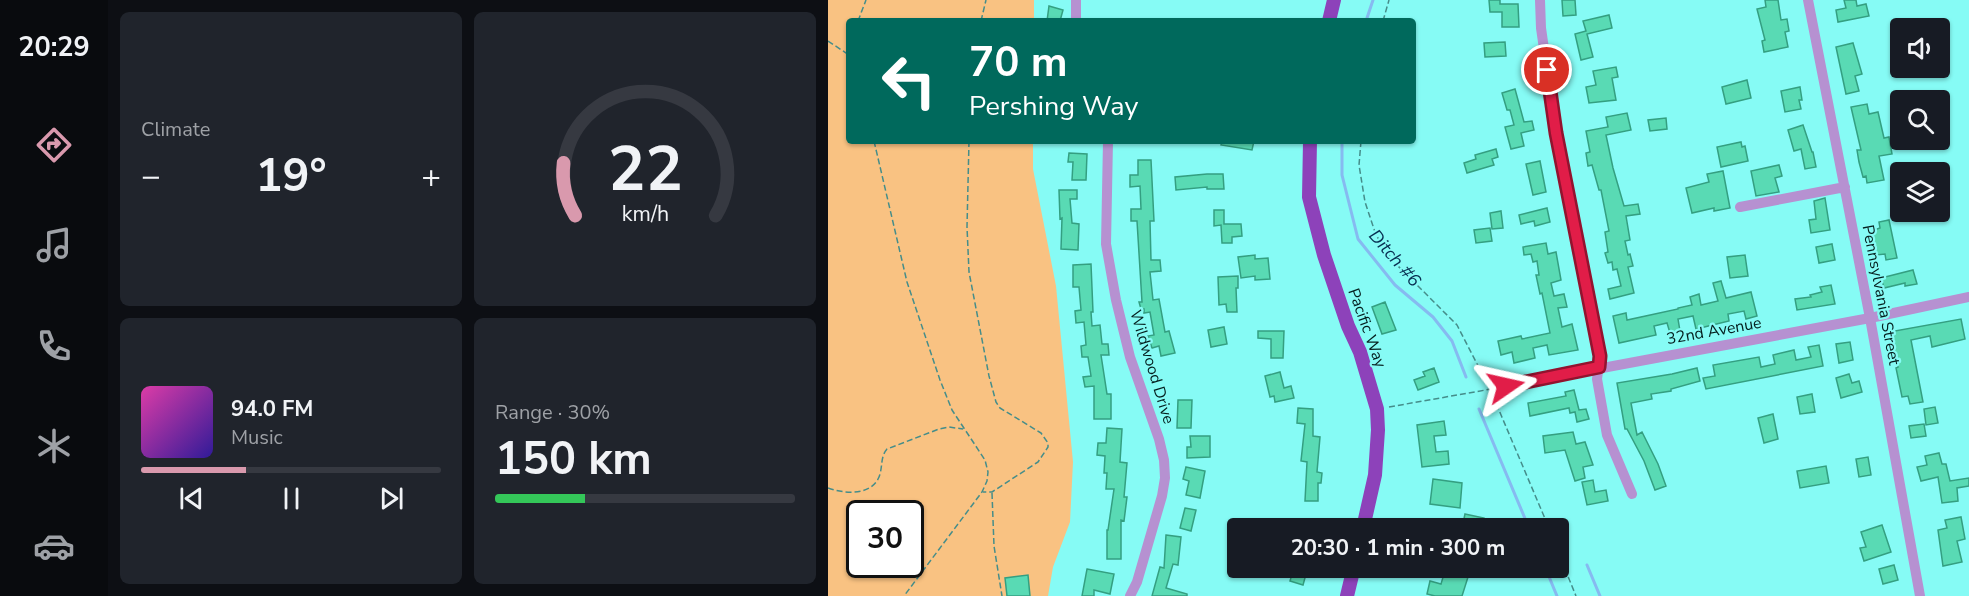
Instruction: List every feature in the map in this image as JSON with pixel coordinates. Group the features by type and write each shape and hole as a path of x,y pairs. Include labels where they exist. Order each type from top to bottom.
{"main road":[{"path":"1330,18 1334,0"},
{"name":"Pacific Way","path":"1310,144 1309,197 1324,255 1348,326 1360,352 1377,410 1375,475 1365,518"},
{"path":"1347,596 1351,578"}],"street":[{"path":"1076,0 1076,18"},
{"path":"1540,0 1541,28 1556,133 1600,356 1597,379 1606,435 1632,494"},
{"name":"Pennsylvania Street","path":"1808,0 1870,318 1920,596"},
{"name":"Wildwood Drive","path":"1108,144 1106,244 1116,300 1130,357 1159,439 1165,477 1162,496 1137,582 1130,596"},
{"path":"1740,207 1845,187"},
{"name":"32nd Avenue","path":"1506,386 1870,318 1969,297"}],"path":[{"path":"859,18 866,0"},
{"path":"982,18 986,0"},
{"path":"1384,18 1389,0"},
{"path":"828,41 846,53"},
{"path":"875,144 907,282 952,410 987,466 987,481 982,492 904,596"},
{"path":"969,144 967,227 969,272 989,376 996,402 1000,408 1041,433 1048,443 1048,447 1038,462 993,492 982,492"},
{"path":"1361,144 1359,165 1365,202 1376,235 1393,261 1457,325 1490,389 1544,518"},
{"path":"1377,410 1506,386"},
{"path":"828,488 851,493 865,490 879,478 882,457 886,449 939,429 949,427 964,429"},
{"path":"993,492 994,546 1002,596"},
{"path":"1569,578 1576,596"}],"shaded area":[{"path":"828,0 1034,0 1034,18 846,18 846,144 1033,144 1033,169 1056,286 1073,462 1070,522 1053,567 1048,596 828,596"}],"building":[{"path":"1489,0 1500,0 1500,4 1518,4 1519,27 1502,27 1502,12 1490,12"},
{"path":"1562,0 1575,0 1576,15 1563,16"},
{"path":"1765,0 1778,0 1781,20 1787,19 1789,31 1785,32 1788,47 1764,52 1762,41 1765,40 1757,9 1766,7"},
{"path":"1844,0 1856,0 1857,6 1866,4 1869,16 1838,22 1836,10 1846,8"},
{"path":"1049,6 1063,10 1061,18 1047,18"},
{"path":"1609,15 1612,28 1587,34 1593,57 1581,60 1575,34 1586,31 1583,21"},
{"path":"1505,42 1506,56 1485,57 1484,43"},
{"path":"1853,43 1862,74 1855,76 1859,91 1846,94 1836,47"},
{"path":"1616,67 1618,77 1612,78 1616,100 1589,103 1586,87 1596,85 1593,71"},
{"path":"1747,80 1751,98 1726,104 1722,87"},
{"path":"1800,87 1801,109 1785,112 1781,91"},
{"path":"1515,89 1524,122 1532,121 1534,130 1521,133 1524,146 1511,149 1505,127 1514,125 1502,93"},
{"path":"1867,104 1869,114 1878,112 1884,138 1889,137 1892,154 1879,156 1884,180 1867,183 1866,176 1863,177 1857,150 1861,150 1851,107"},
{"path":"1627,113 1631,130 1606,135 1624,206 1638,204 1640,214 1626,216 1630,240 1625,241 1633,266 1628,267 1634,293 1610,299 1608,289 1621,286 1617,269 1613,270 1612,262 1608,263 1605,253 1608,252 1605,232 1609,231 1601,190 1599,190 1592,165 1588,166 1586,153 1590,152 1586,131 1608,127 1606,117"},
{"path":"1666,118 1667,129 1650,131 1648,120"},
{"path":"1803,125 1816,167 1805,169 1801,149 1794,151 1788,130"},
{"path":"1741,142 1742,147 1745,146 1748,161 1721,167 1717,147"},
{"path":"1221,144 1253,144 1252,150"},
{"path":"1496,149 1498,157 1492,159 1494,165 1467,173 1464,163 1476,159 1475,155"},
{"path":"1069,153 1087,154 1086,180 1072,180 1073,162 1068,162"},
{"path":"1138,160 1151,160 1154,221 1150,221 1151,260 1160,260 1161,271 1150,272 1153,300 1159,299 1165,332 1169,331 1175,353 1161,356 1159,346 1152,348 1148,336 1154,335 1150,312 1144,313 1139,302 1142,302 1137,221 1131,221 1131,209 1141,209 1140,186 1130,187 1130,175 1138,175"},
{"path":"1540,161 1546,192 1533,195 1526,164"},
{"path":"1779,165 1782,176 1775,178 1779,192 1756,196 1751,171"},
{"path":"1723,171 1730,208 1714,211 1714,208 1692,213 1686,188 1709,182 1707,174"},
{"path":"1223,174 1224,189 1207,189 1207,187 1176,190 1175,177"},
{"path":"1059,190 1077,190 1077,199 1070,199 1072,223 1079,224 1078,250 1061,249 1062,218 1060,219"},
{"path":"1825,198 1830,230 1811,233 1809,220 1816,219 1814,201"},
{"path":"1547,208 1550,222 1535,226 1534,221 1521,224 1519,215"},
{"path":"1214,210 1224,210 1224,224 1241,224 1242,236 1232,237 1232,243 1222,243 1221,225 1214,226"},
{"path":"1501,211 1503,228 1492,229 1490,213"},
{"path":"1889,220 1897,258 1886,260 1885,254 1876,255 1871,231 1880,228 1879,222"},
{"path":"1490,228 1492,241 1476,243 1474,230"},
{"path":"1546,243 1548,254 1556,252 1561,280 1551,283 1554,296 1564,294 1567,307 1558,308 1562,327 1572,324 1578,350 1549,355 1547,345 1533,348 1535,358 1514,363 1512,352 1501,355 1498,341 1550,333 1536,275 1539,275 1537,261 1533,262 1531,254 1524,255 1523,247"},
{"path":"1832,244 1835,260 1819,263 1816,247"},
{"path":"1255,255 1255,259 1268,258 1270,279 1255,280 1255,276 1241,278 1238,257"},
{"path":"1745,255 1748,276 1730,278 1727,257"},
{"path":"1091,264 1092,326 1100,325 1102,344 1108,344 1109,355 1101,355 1107,394 1111,394 1111,419 1094,419 1094,386 1085,387 1083,377 1091,376 1088,357 1082,357 1081,346 1086,345 1084,322 1076,323 1075,311 1081,310 1079,287 1073,287 1073,265"},
{"path":"1913,270 1917,284 1905,286 1905,283 1884,288 1881,278"},
{"path":"1238,276 1237,312 1227,312 1226,304 1219,305 1218,277"},
{"path":"1721,281 1726,298 1751,292 1757,316 1746,319 1744,311 1728,314 1729,321 1696,329 1693,316 1678,319 1680,331 1670,333 1667,323 1654,326 1656,335 1619,343 1613,316 1626,313 1627,320 1678,309 1692,305 1690,297 1699,294 1701,305 1718,301 1713,283"},
{"path":"1831,285 1835,304 1797,310 1795,299 1811,297 1810,295 1822,292 1820,287"},
{"path":"1385,302 1396,330 1382,334 1372,307"},
{"path":"1961,319 1965,339 1932,347 1930,336 1911,340 1923,402 1910,404 1908,396 1902,397 1896,368 1898,367 1889,332"},
{"path":"1224,327 1227,344 1211,347 1208,330"},
{"path":"1258,331 1284,331 1283,358 1271,358 1271,339 1258,338"},
{"path":"1850,342 1853,360 1839,363 1836,344"},
{"path":"1819,345 1823,366 1706,389 1703,378 1715,376 1713,365 1759,357 1761,367 1775,364 1773,355 1794,350 1796,360 1811,357 1808,347"},
{"path":"1434,368 1439,382 1418,390 1414,380 1425,376 1423,372"},
{"path":"1697,368 1700,381 1671,389 1671,391 1651,394 1652,399 1631,403 1637,435 1642,432 1666,486 1655,490 1644,461 1625,429 1617,383"},
{"path":"1280,372 1284,388 1291,386 1294,398 1275,402 1274,396 1270,397 1265,376"},
{"path":"1849,374 1852,383 1859,381 1862,392 1841,398 1836,378"},
{"path":"1574,390 1579,410 1586,409 1589,419 1577,422 1575,412 1570,413 1569,408 1530,416 1528,403 1566,396 1565,392"},
{"path":"1812,394 1815,412 1800,414 1797,397"},
{"path":"1178,400 1192,400 1191,428 1177,428"},
{"path":"1935,407 1938,423 1926,425 1924,409"},
{"path":"1298,408 1313,409 1313,436 1320,437 1317,472 1322,473 1321,483 1318,483 1318,501 1305,501 1307,462 1301,461 1305,424 1297,423"},
{"path":"1773,414 1778,439 1764,443 1758,418"},
{"path":"1444,421 1446,435 1434,436 1436,452 1448,451 1449,464 1422,467 1417,425"},
{"path":"1924,424 1926,436 1911,438 1909,426"},
{"path":"1107,428 1122,429 1120,462 1127,463 1124,497 1127,497 1124,521 1121,520 1121,559 1107,559 1107,530 1114,489 1106,489 1105,456 1097,455 1098,443 1106,443"},
{"path":"1573,432 1576,444 1585,442 1593,465 1583,467 1585,478 1575,481 1565,450 1545,453 1543,436"},
{"path":"1190,436 1210,436 1210,457 1187,458 1187,447 1191,447"},
{"path":"1939,453 1942,464 1946,464 1950,481 1969,478 1969,486 1957,488 1958,501 1942,503 1938,477 1921,481 1917,467 1927,465 1925,456"},
{"path":"1868,457 1871,475 1859,477 1856,459"},
{"path":"1826,466 1829,483 1800,488 1797,471"},
{"path":"1186,467 1205,471 1200,498 1186,495 1189,481 1183,479"},
{"path":"1433,479 1462,483 1460,508 1430,504"},
{"path":"1593,480 1595,492 1606,490 1608,501 1587,505 1582,482"},
{"path":"1185,508 1196,510 1191,531 1180,528"},
{"path":"1465,514 1484,518 1464,518"},
{"path":"1961,517 1965,539 1957,541 1962,562 1943,566 1938,530 1947,528 1945,520"},
{"path":"1882,525 1891,552 1864,561 1860,548 1866,547 1861,532"},
{"path":"1166,535 1181,537 1178,565 1173,564 1166,588 1187,594 1187,596 1152,596 1160,567 1164,568"},
{"path":"1894,565 1898,580 1883,584 1879,569"},
{"path":"1087,569 1114,574 1110,594 1094,590 1094,596 1082,596"},
{"path":"1028,575 1030,596 1007,596 1005,578"},
{"path":"1291,578 1305,578 1303,585 1290,581"},
{"path":"1443,578 1468,578 1462,596 1427,594 1430,581 1441,584"}],"waterway":[{"name":"Ditch #6","path":"1367,18 1373,0"},
{"name":"Ditch #6","path":"1342,144 1342,175 1358,239 1395,285 1433,317 1452,341 1466,377"},
{"name":"Ditch #6","path":"1479,409 1525,518"},
{"path":"1587,565 1600,596"},
{"name":"Ditch #6","path":"1550,578 1557,596"}],"route":[{"path":"1506,386 1599,367 1600,356 1556,133 1547,70"}]}
